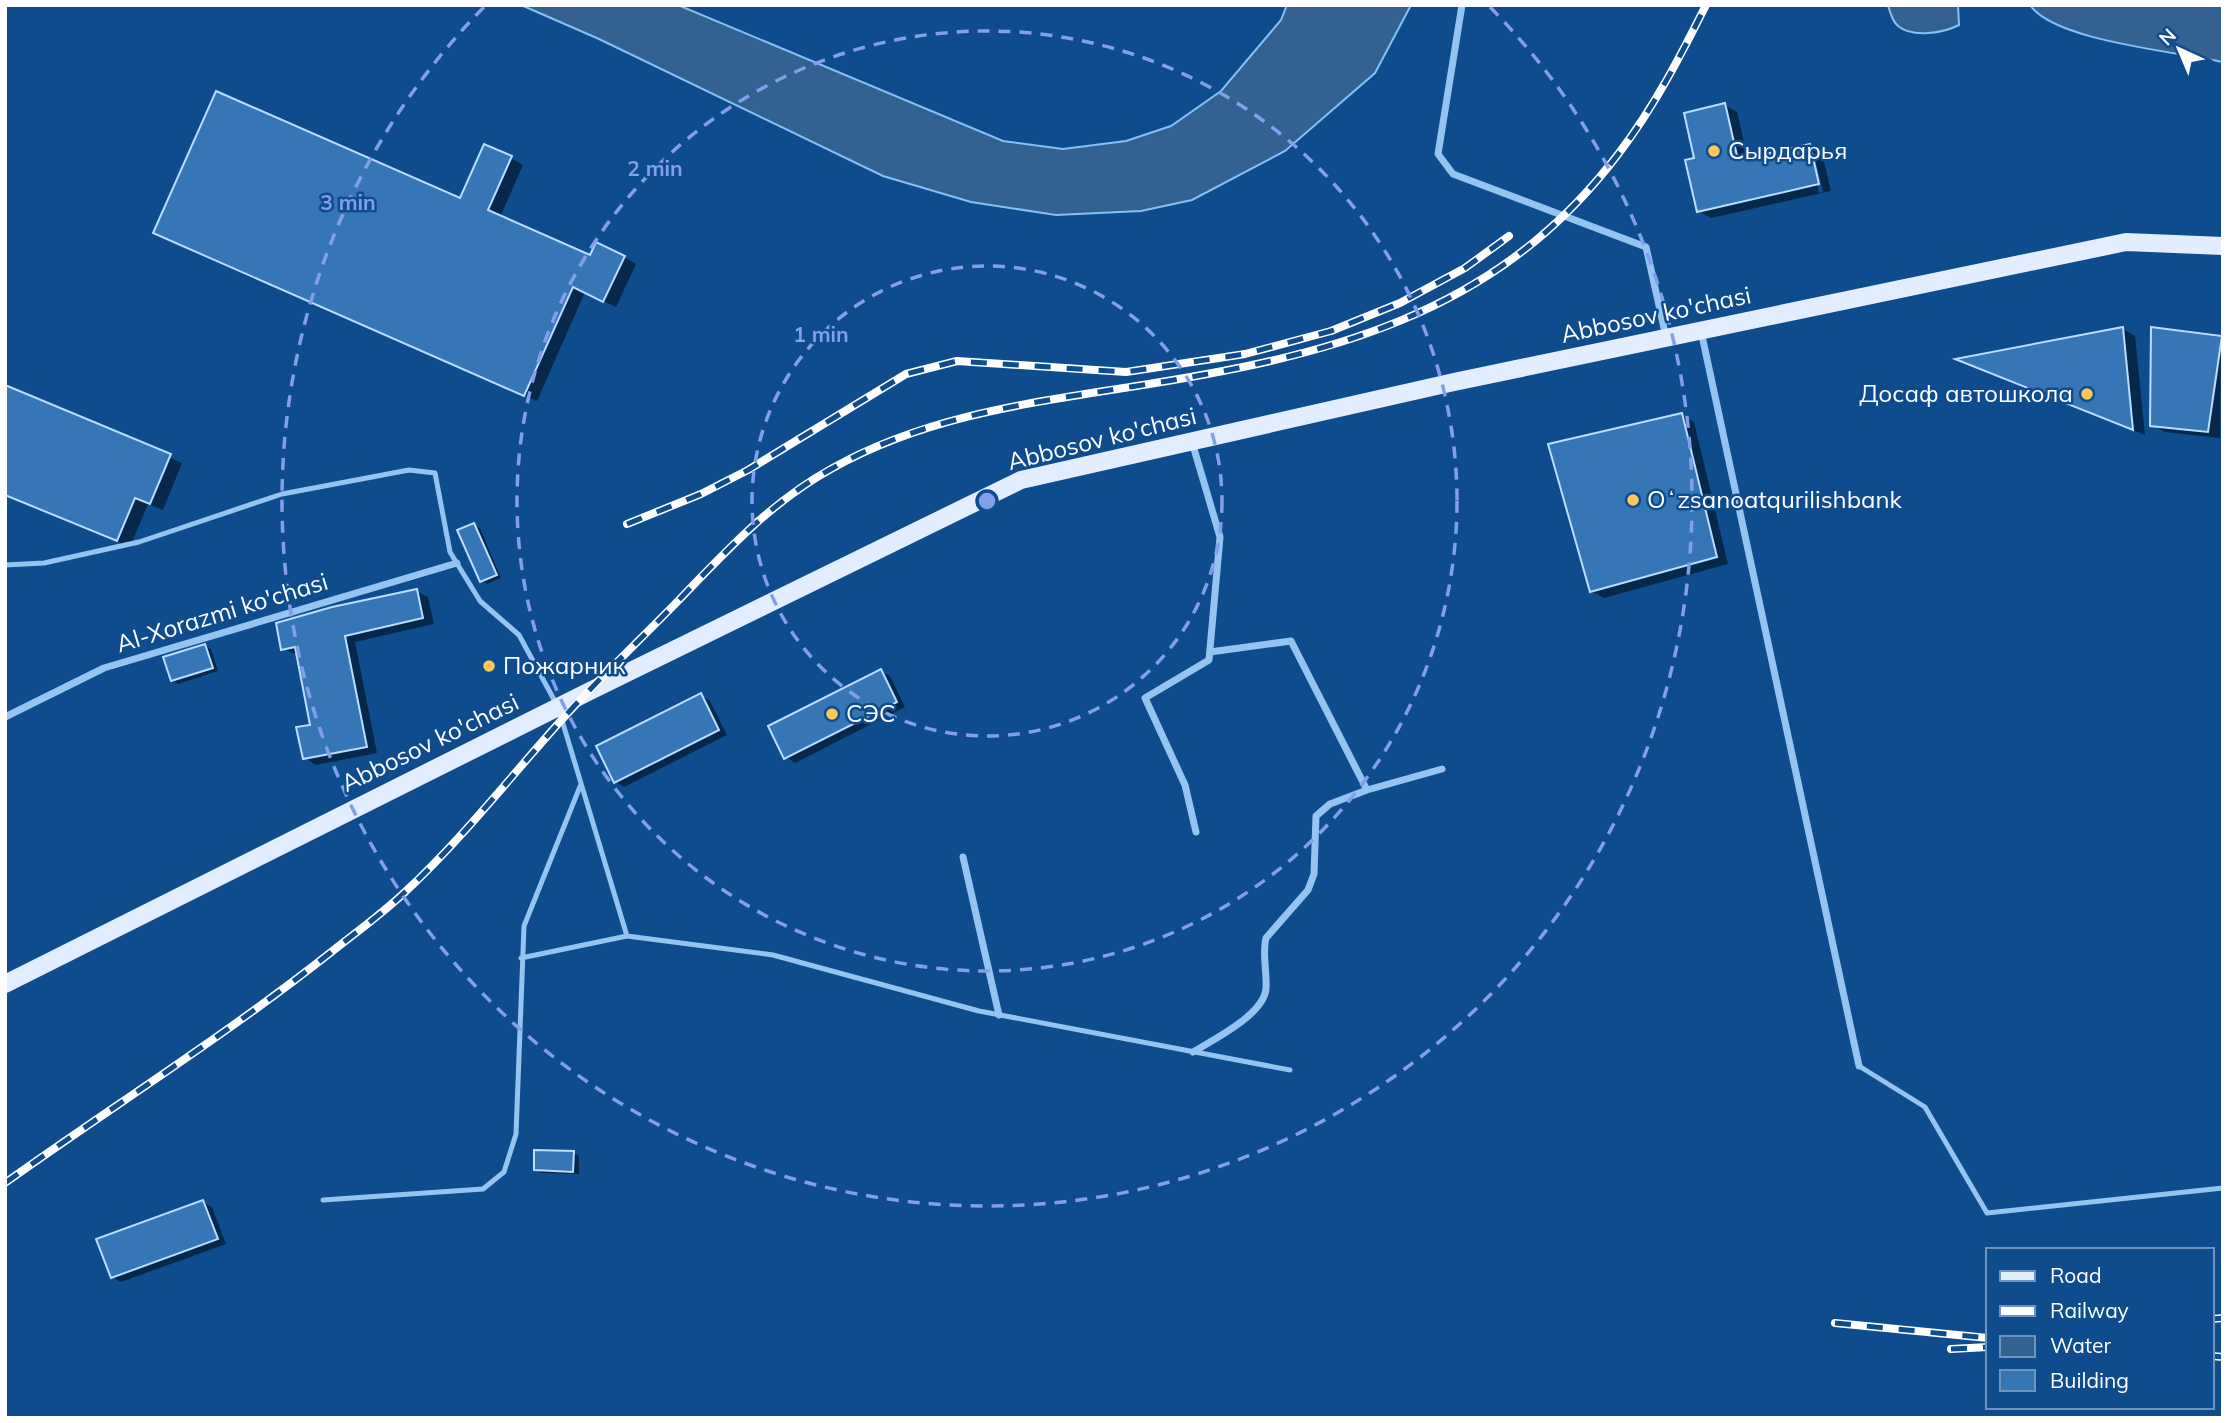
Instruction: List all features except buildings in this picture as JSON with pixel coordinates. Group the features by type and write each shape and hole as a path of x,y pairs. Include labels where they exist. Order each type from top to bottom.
{"main road":[{"name":"Abbosov ko'chasi","path":"5,984 558,707 1021,480 1666,338 2126,242 2223,246"}],"street":[{"path":"1462,5 1438,153 1453,174 1646,247 1666,338"},
{"path":"1701,331 1859,1066"},
{"path":"1192,441 1220,537 1209,660 1146,698 1185,785 1196,832"},
{"name":"Al-Xorazmi ko'chasi","path":"5,717 103,668 457,563"},
{"path":"1210,652 1291,641 1367,790"},
{"path":"1192,1052 1234,1027 1262,1001 1266,991 1266,938 1308,890 1314,874 1316,816 1330,804 1367,790 1442,769"},
{"path":"963,857 999,1015"}],"lane":[{"path":"5,565 44,564 139,542 282,494 409,470 435,473 450,552 480,601 519,635 558,707 627,936"},
{"path":"323,1200 482,1189 504,1172 516,1134 524,926 581,784"},
{"path":"522,958 627,936 774,955 999,1015 1290,1070"},
{"path":"1859,1066 1924,1107 1987,1213 2223,1188"}],"water":[{"path":"521,5 678,5 1003,141 1063,149 1126,141 1171,126 1221,91 1281,20 1287,5 1411,5 1375,73 1285,151 1192,200 1141,211 1056,215 971,202 883,176 599,39"},
{"path":"1888,5 1958,5 1959,25 1937,32 1911,32 1896,24"},
{"path":"2030,5 2223,5 2223,62 2090,36 2064,28 2043,17"}],"railway":[{"path":"5,1183 251,1013 378,916 464,832 586,693 712,565 768,513 809,482 866,451 939,424 1014,406 1270,361 1337,343 1400,321 1461,292 1517,255 1570,209 1619,153 1655,100 1706,5"},
{"path":"627,524 701,494 748,470 906,374 957,361 1126,372 1245,354 1331,331 1400,303 1465,268 1509,236"},
{"path":"2214,1319 2223,1318"},
{"path":"1835,1323 1986,1338"},
{"path":"1951,1349 1986,1347"},
{"path":"2214,1356 2223,1357"}],"place":[{"name":"Сырдарья","path":"1714,151"},
{"name":"Досаф автошкола","path":"2087,394"},
{"name":"Oʻzsanoatqurilishbank","path":"1633,500"},
{"name":"Пожарник","path":"489,666"},
{"name":"СЭС","path":"832,714"}]}
